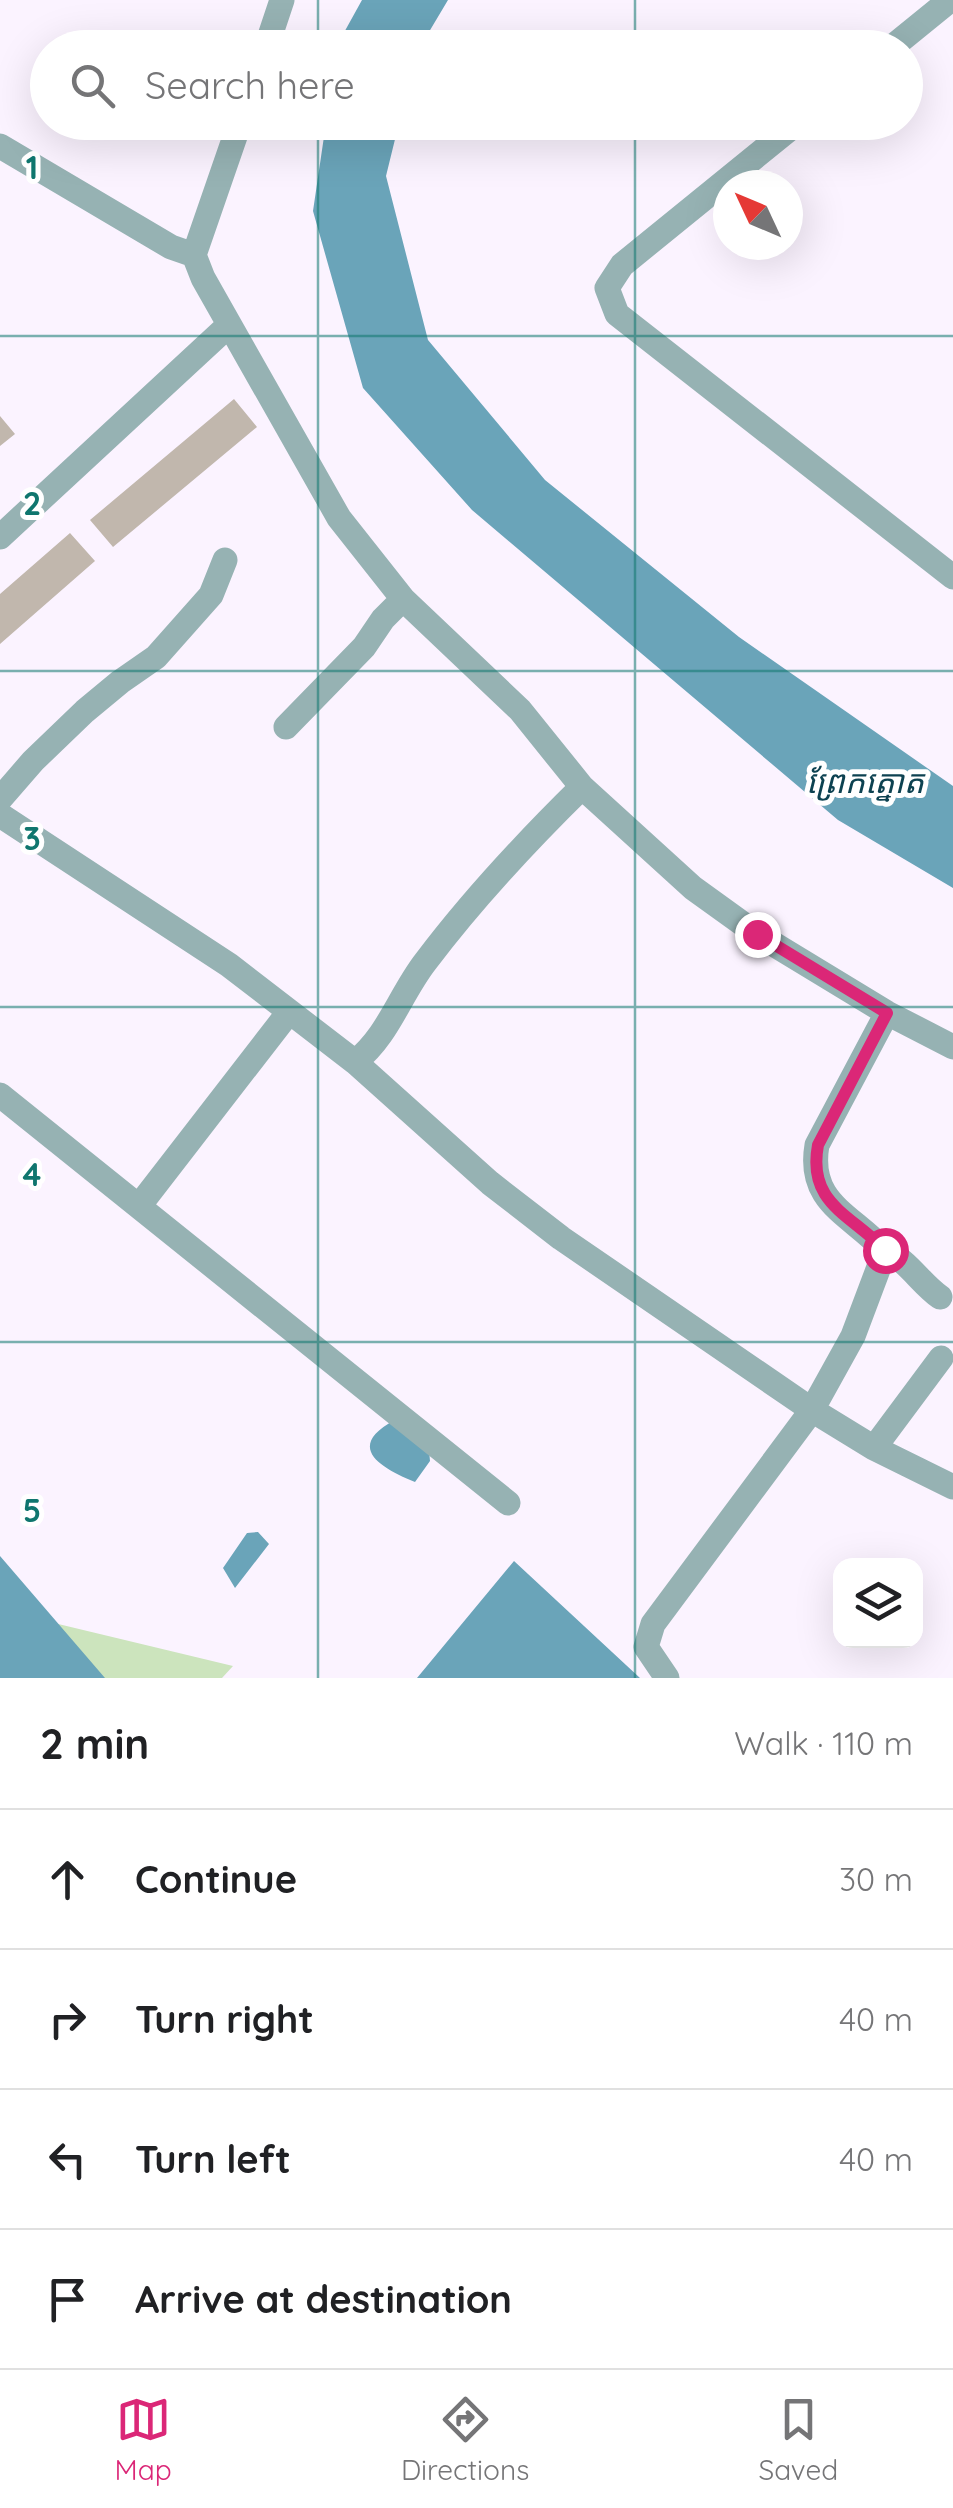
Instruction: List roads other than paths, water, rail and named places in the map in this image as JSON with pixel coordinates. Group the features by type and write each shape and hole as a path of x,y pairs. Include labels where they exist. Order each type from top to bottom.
{"street":[{"path":"272,30 282,0"},
{"path":"913,30 950,0"},
{"path":"234,140 194,255 203,278 339,518 403,599 520,710 582,787 693,888 757,934 887,1013 953,1047"},
{"path":"776,140 622,265 608,288 617,314 953,577"},
{"path":"0,146 171,247 194,255"},
{"path":"0,537 229,325"},
{"path":"0,799 85,711 156,658 211,595 224,560"},
{"path":"286,727 364,647 383,618 403,599"},
{"path":"355,1062 383,1032 432,952 582,787"},
{"path":"0,815 229,965 355,1062 490,1182 561,1238 812,1410 874,1448 953,1487"},
{"path":"139,1206 289,1012"},
{"path":"887,1013 818,1145 814,1167 820,1188 838,1211 885,1250 898,1255 923,1286 940,1297"},
{"path":"0,1095 508,1503"},
{"path":"667,1678 646,1647 653,1624 812,1410 853,1336 885,1250"},
{"path":"874,1448 941,1358"}],"water":[{"path":"362,0 448,0 430,30 345,30"},
{"name":"ព្រែកត្នោត","path":"323,140 395,140 386,176 428,340 545,480 739,637 953,786 953,888 838,820 472,510 363,388 313,211"},
{"path":"395,1420 429,1450 430,1461 415,1482 380,1463 370,1448 380,1430"},
{"path":"258,1532 269,1544 235,1588 223,1568 247,1533"},
{"path":"0,1556 105,1678 0,1678"},
{"path":"514,1561 640,1678 417,1678"}]}
